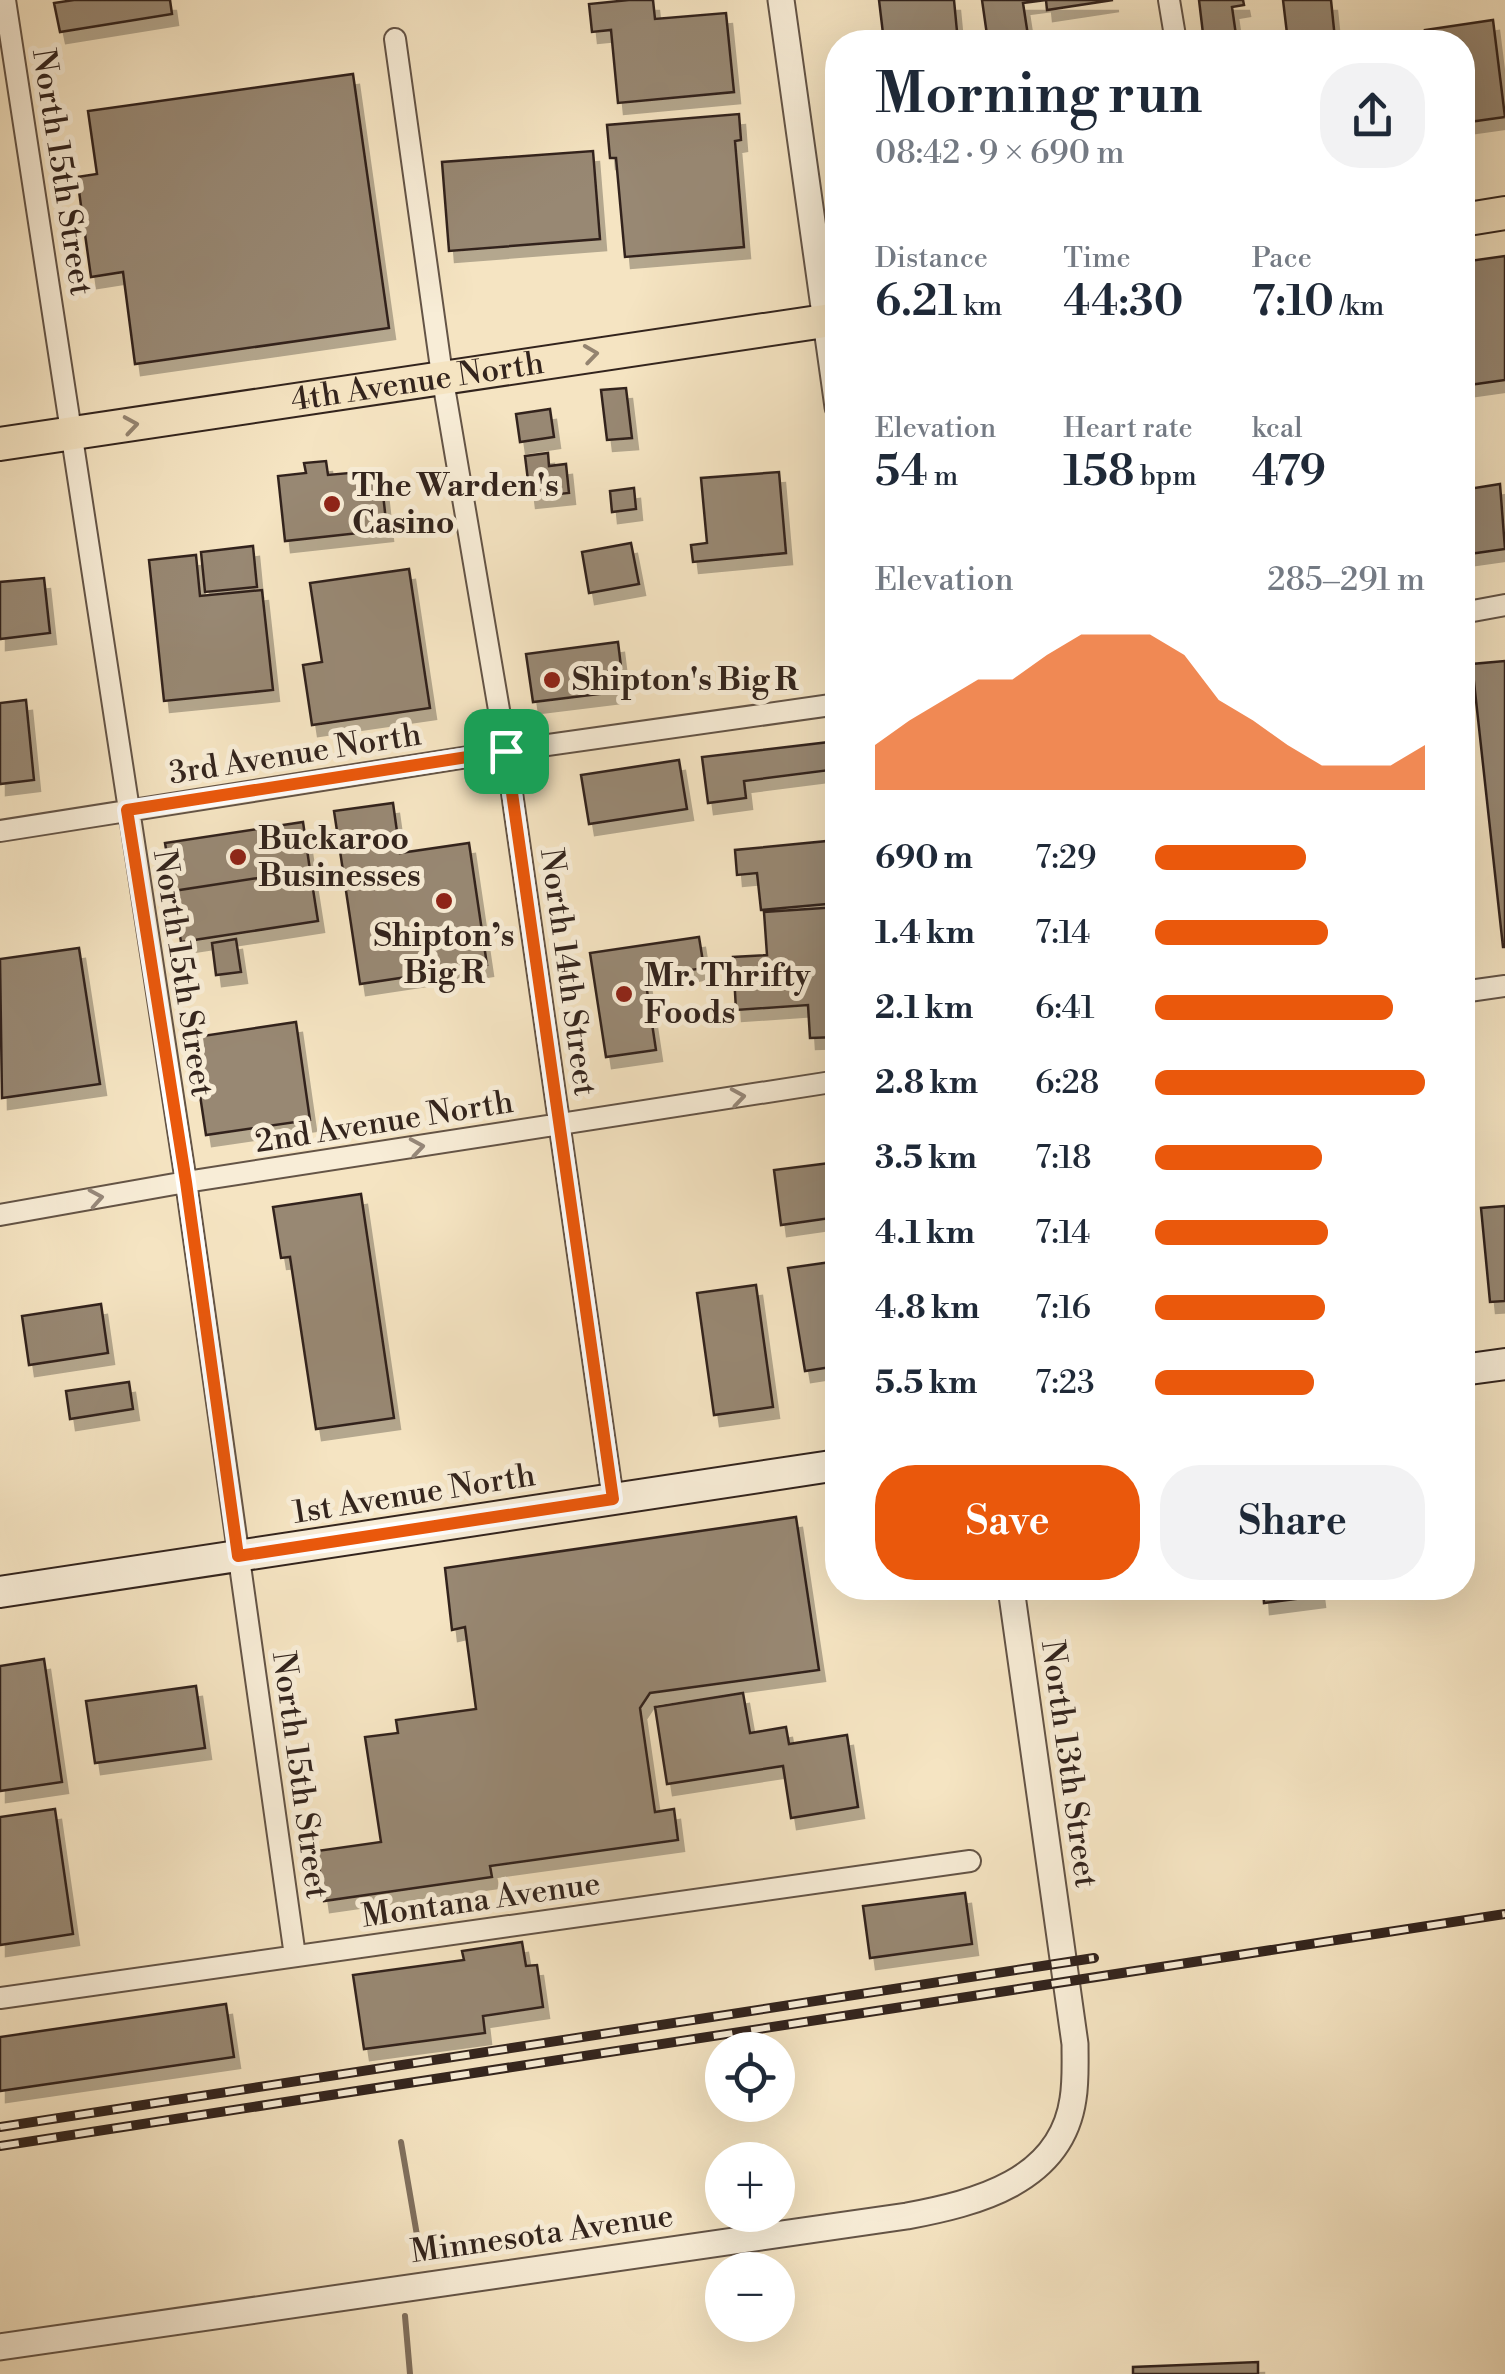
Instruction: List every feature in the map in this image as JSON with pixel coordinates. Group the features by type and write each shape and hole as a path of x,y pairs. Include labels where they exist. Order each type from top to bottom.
{"main road":[{"path":"1475,218 1505,212"},
{"name":"4th Avenue North","path":"0,444 825,321"},
{"path":"1475,1368 1505,1364"},
{"name":"1st Avenue North","path":"0,1592 825,1467"}],"street":[{"name":"North 15th Street","path":"5,0 186,1182 295,1956"},
{"path":"780,0 825,282"},
{"path":"1169,0 1174,30"},
{"name":"North 14th Street","path":"395,39 442,376 506,751 613,1499"},
{"path":"1475,611 1505,606"},
{"name":"3rd Avenue North","path":"0,830 825,706"},
{"path":"1475,990 1505,986"},
{"name":"2nd Avenue North","path":"0,1215 186,1182 825,1084"},
{"name":"North 13th Street","path":"1012,1600 1063,1950"},
{"name":"Montana Avenue","path":"0,1998 970,1861"},
{"name":"Minnesota Avenue","path":"0,2347 908,2216 996,2194 1018,2180 1052,2148 1066,2125 1073,2102 1075,2044 1063,1950"}],"building":[{"path":"170,0 172,14 60,32 54,3"},
{"path":"653,0 655,19 726,13 734,92 618,103 611,30 592,32 589,4"},
{"path":"879,0 954,0 957,30 883,30"},
{"path":"982,0 1046,0 1023,3 1027,30 986,30"},
{"path":"1046,0 1113,0 1047,10"},
{"path":"1199,0 1243,0 1244,5 1232,7 1235,30 1203,30"},
{"path":"1283,0 1331,0 1334,30 1287,30"},
{"path":"1493,20 1505,117 1475,121 1475,30 1425,30"},
{"path":"353,74 389,328 135,364 123,272 91,277 77,177 97,174 88,111"},
{"path":"739,114 741,140 735,141 744,247 625,257 616,158 610,158 607,125"},
{"path":"593,151 600,239 449,251 442,162"},
{"path":"1505,256 1505,380 1475,384 1475,260"},
{"path":"626,388 632,438 607,440 601,390"},
{"path":"550,409 554,437 520,442 516,414"},
{"path":"548,453 549,466 566,464 569,493 530,497 525,456"},
{"name":"The Warden's Casino","path":"326,461 328,475 360,472 360,478 381,476 387,530 285,541 278,476 306,473 304,463"},
{"path":"779,472 786,553 693,562 691,545 707,543 701,478"},
{"path":"1500,484 1505,549 1475,553 1475,488"},
{"path":"634,488 636,509 612,512 610,491"},
{"path":"631,543 639,584 589,593 582,552"},
{"path":"253,546 257,587 205,592 201,552"},
{"path":"196,555 200,596 262,590 273,690 164,701 149,560"},
{"path":"409,569 430,708 312,725 303,665 322,662 310,583"},
{"path":"44,578 50,633 0,639 0,582"},
{"path":"618,642 624,691 533,702 526,654"},
{"path":"1505,661 1505,947 1475,691 1475,664"},
{"path":"26,700 34,780 0,784 0,703"},
{"path":"825,743 825,771 744,781 746,798 708,803 702,757"},
{"path":"679,760 687,809 589,824 581,775"},
{"path":"393,803 400,853 469,843 487,965 360,984 334,811"},
{"name":"Buckaroo Businesses","path":"303,822 310,870 173,891 165,843"},
{"path":"825,841 825,904 761,910 757,873 737,875 735,850"},
{"path":"310,870 318,921 181,942 173,891"},
{"path":"825,908 825,1037 810,1038 808,1005 736,1010 733,957 767,955 764,912"},
{"path":"699,937 704,968 645,977 656,1050 606,1057 590,953"},
{"path":"236,939 241,972 216,975 212,943"},
{"path":"79,948 100,1084 2,1098 0,959"},
{"path":"296,1022 310,1120 206,1135 195,1062 200,1062 196,1037"},
{"path":"825,1164 825,1219 781,1225 774,1170"},
{"path":"361,1194 394,1418 316,1429 290,1257 281,1258 273,1207"},
{"path":"1505,1206 1505,1301 1490,1302 1481,1208"},
{"path":"825,1263 825,1368 805,1371 788,1268"},
{"path":"756,1285 773,1407 714,1415 697,1293"},
{"path":"101,1304 108,1353 29,1365 22,1316"},
{"path":"129,1382 133,1409 70,1419 66,1391"},
{"path":"796,1517 819,1670 650,1693 640,1708 655,1812 674,1809 678,1840 490,1866 492,1877 324,1901 317,1851 381,1842 365,1737 398,1733 396,1720 476,1709 465,1627 452,1630 445,1568"},
{"path":"44,1659 62,1782 0,1791 0,1666"},
{"path":"196,1686 205,1748 95,1763 86,1701"},
{"path":"743,1693 750,1733 786,1727 789,1744 847,1735 858,1807 791,1818 783,1766 667,1784 655,1707"},
{"path":"55,1809 73,1934 0,1945 0,1817"},
{"path":"965,1893 972,1944 870,1958 863,1906"},
{"path":"522,1942 526,1966 537,1965 543,2007 483,2016 485,2033 364,2049 353,1975 464,1960 462,1951"},
{"path":"226,2004 234,2057 0,2091 0,2037"},
{"path":"1258,2362 1258,2374 1133,2374 1133,2367"}],"waterway":[{"path":"401,2142 419,2247"},
{"path":"405,2316 410,2374"}],"railway":[{"path":"0,2146 1505,1914"},
{"path":"0,2127 1094,1958"}],"place":[{"name":"The Warden's Casino","path":"332,504"},
{"name":"Shipton's Big R","path":"552,680"},
{"name":"Buckaroo Businesses","path":"238,857"},
{"name":"Shipton’s Big R","path":"444,901"},
{"name":"Mr. Thrifty Foods","path":"624,994"}],"route":[{"path":"506,751 613,1499 238,1556 186,1182 127,810 506,751"}]}
